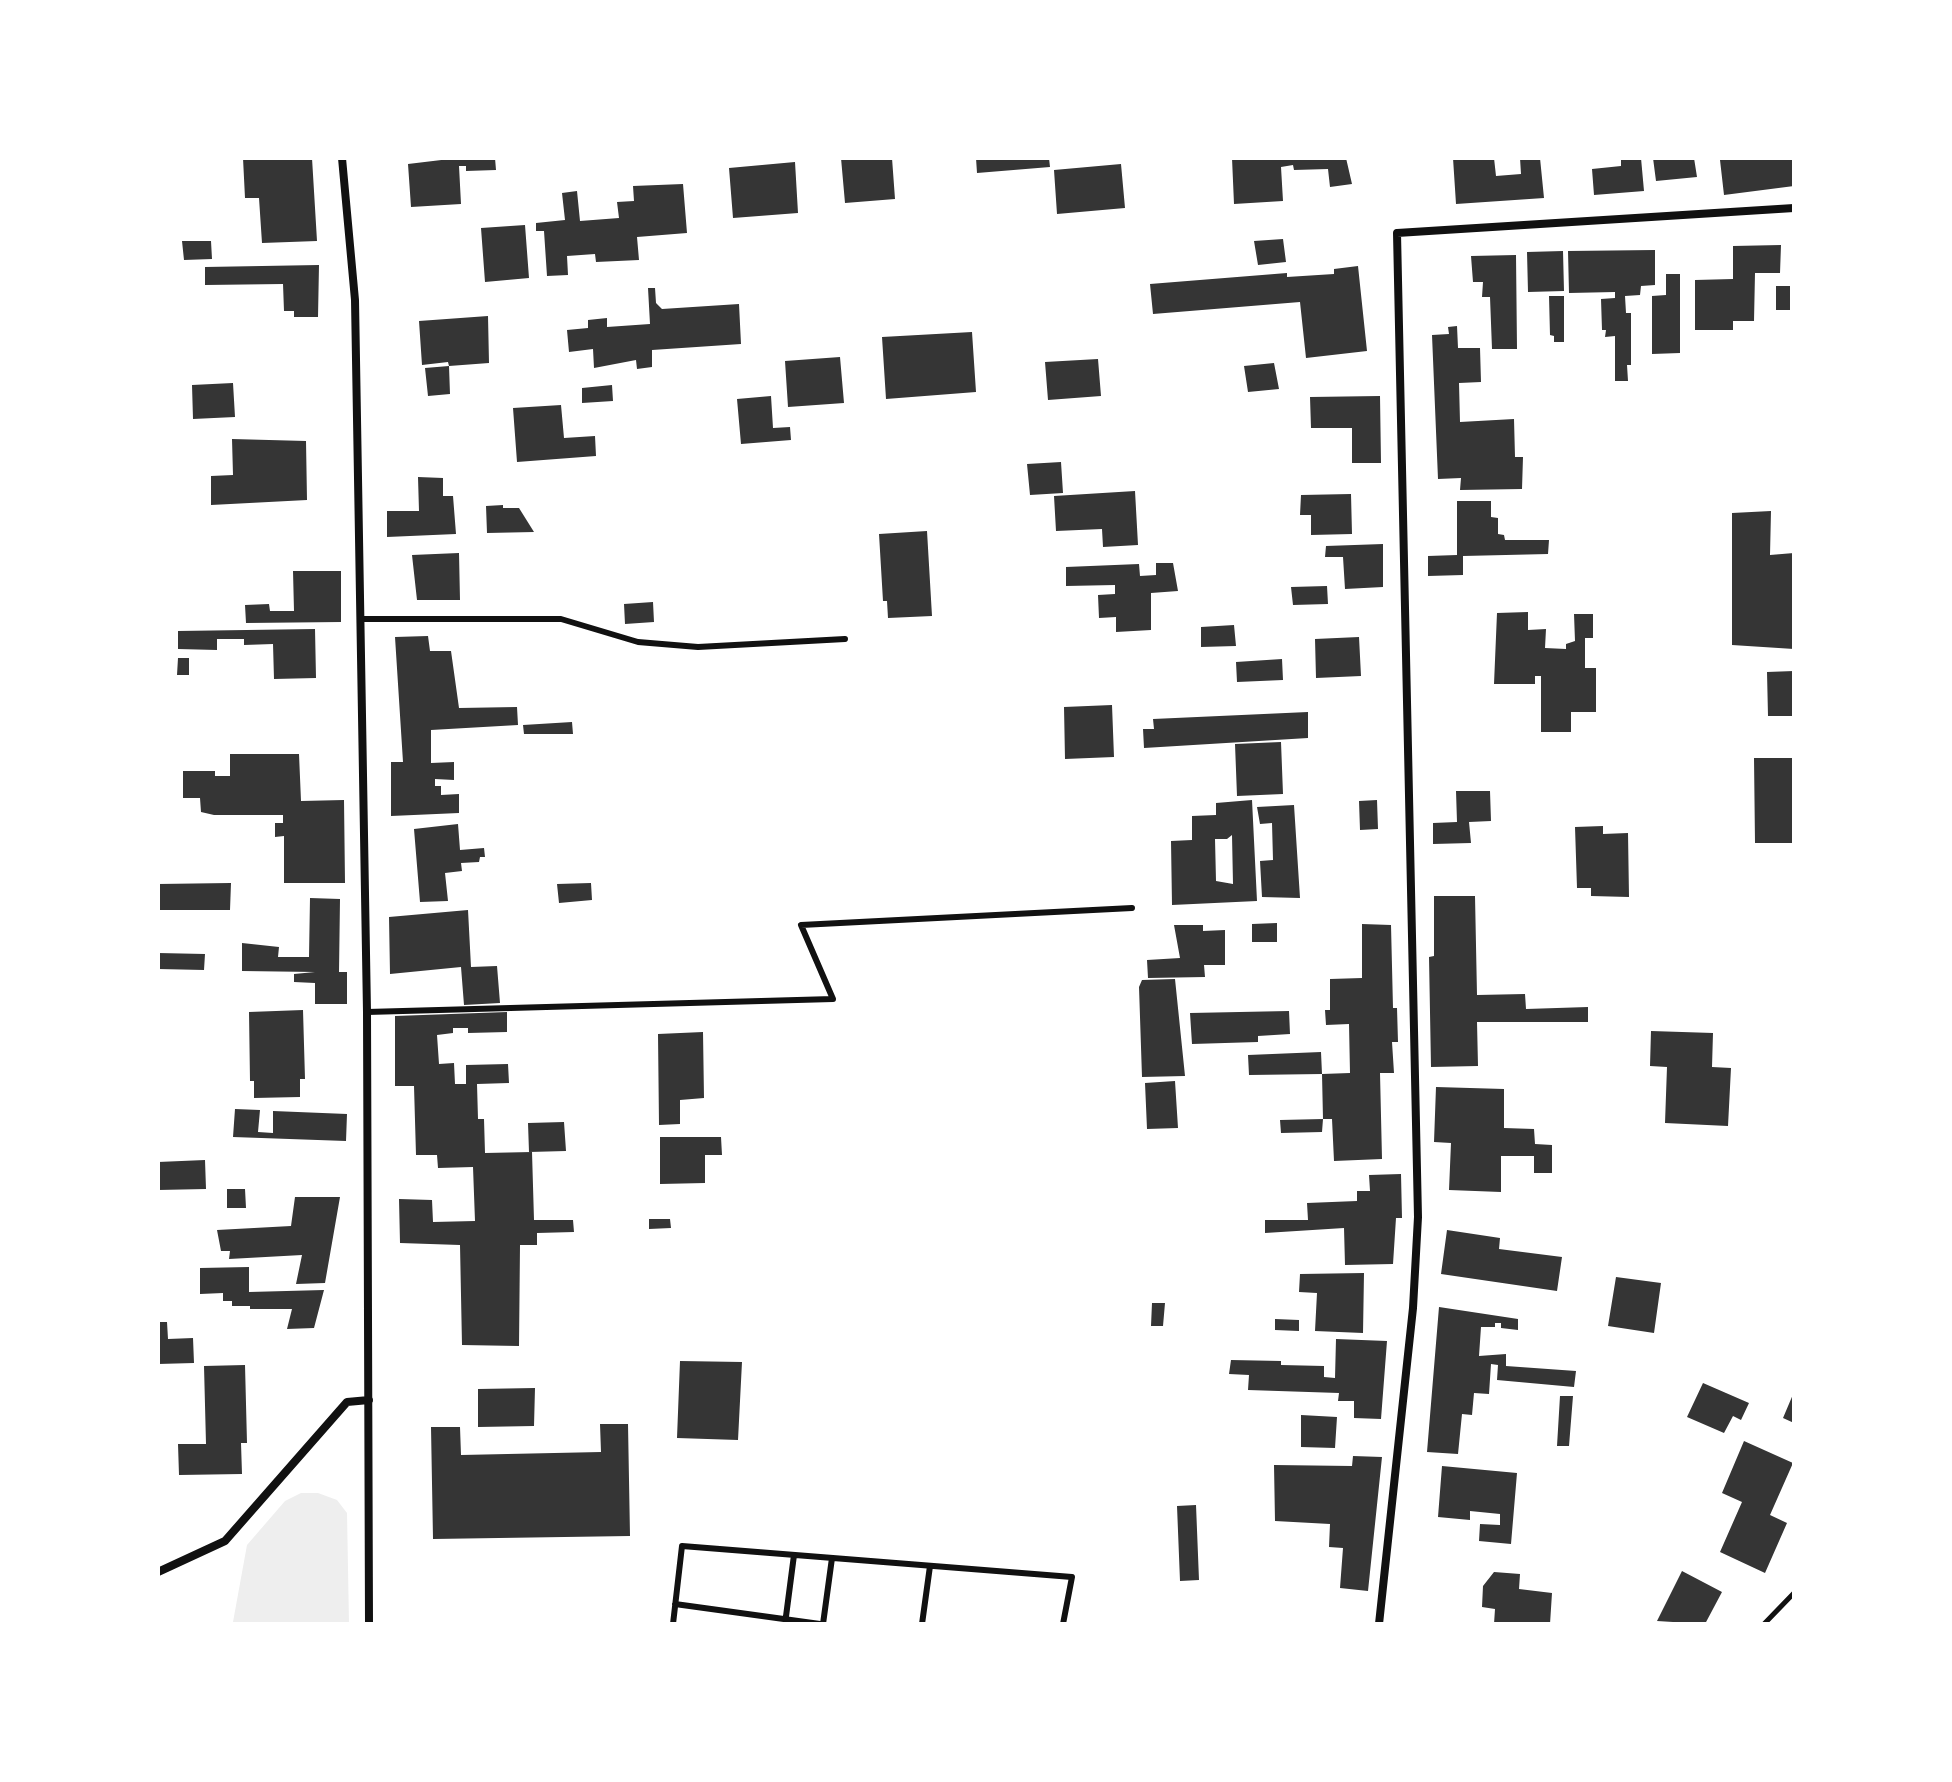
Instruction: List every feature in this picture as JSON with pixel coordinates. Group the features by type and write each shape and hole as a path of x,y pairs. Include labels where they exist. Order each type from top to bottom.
{"street":[{"path":"342,158 355,300 367,1012 369,1624"},
{"path":"1379,1624 1413,1308 1418,1217 1397,233 1794,208"},
{"path":"158,1572 225,1541 280,1482 347,1402 369,1400"}],"lane":[{"path":"360,619 561,619 638,642 698,647 845,639"},
{"path":"367,1012 833,999 801,925 1132,908"},
{"path":"673,1624 682,1546 1072,1577 1063,1624"},
{"path":"785,1622 794,1555"},
{"path":"675,1604 785,1622 822,1624 832,1558"},
{"path":"922,1624 930,1566"}],"path":[{"path":"1764,1624 1794,1593"}],"shaded area":[{"path":"301,1493 318,1493 337,1500 347,1513 349,1624 233,1622 247,1545 285,1501"}],"building":[{"path":"243,158 312,158 317,241 262,243 259,198 245,198"},
{"path":"458,158 495,158 496,170 466,171 466,166 459,166 461,204 411,207 408,164"},
{"path":"841,158 892,158 895,199 845,203"},
{"path":"976,158 1049,158 1050,167 977,173"},
{"path":"1232,158 1346,158 1352,184 1330,187 1328,169 1294,170 1293,165 1281,167 1283,201 1234,204"},
{"path":"1453,158 1494,158 1496,176 1521,174 1520,158 1540,158 1544,198 1456,204"},
{"path":"1621,158 1641,158 1644,191 1594,195 1592,169 1621,166"},
{"path":"1653,158 1694,158 1697,177 1656,181"},
{"path":"1794,158 1794,186 1724,195 1720,160"},
{"path":"795,162 798,213 733,218 729,168"},
{"path":"1121,164 1125,208 1057,214 1054,170"},
{"path":"683,184 687,233 637,237 639,260 596,262 595,254 567,256 568,275 547,276 544,231 536,231 536,223 565,220 562,193 577,191 580,221 619,218 617,202 634,201 633,186"},
{"path":"525,225 529,278 485,282 481,228"},
{"path":"1283,239 1286,262 1258,265 1254,241"},
{"path":"182,241 211,241 212,259 184,260"},
{"path":"1781,245 1780,273 1755,273 1754,321 1733,321 1733,330 1695,330 1695,280 1733,279 1733,246"},
{"path":"1655,250 1655,285 1641,286 1640,295 1625,296 1626,313 1631,313 1631,365 1627,365 1628,381 1615,381 1615,336 1605,337 1606,330 1602,330 1601,299 1615,298 1615,292 1569,293 1568,251"},
{"path":"1563,251 1564,291 1528,292 1527,252"},
{"path":"1516,255 1517,349 1492,349 1490,297 1482,297 1483,282 1473,282 1471,256"},
{"path":"319,265 318,317 294,317 294,311 284,311 283,284 205,285 205,267"},
{"path":"1358,266 1367,351 1306,358 1300,302 1153,314 1150,284 1287,273 1287,277 1334,274 1334,269"},
{"path":"1666,274 1680,274 1680,353 1652,354 1652,296 1666,295"},
{"path":"1776,286 1790,286 1790,310 1776,310"},
{"path":"648,288 655,288 656,303 662,309 739,304 741,344 652,350 652,367 637,369 636,360 594,368 593,349 569,352 567,330 588,328 588,320 607,318 607,327 650,324"},
{"path":"1549,296 1564,296 1564,342 1554,342 1554,336 1550,335"},
{"path":"488,316 489,363 449,366 448,362 422,365 419,321"},
{"path":"1457,326 1458,348 1480,348 1481,382 1459,383 1460,422 1514,419 1515,457 1523,457 1522,489 1460,490 1461,478 1438,479 1432,335 1449,334 1448,327"},
{"path":"972,332 976,392 886,399 882,337"},
{"path":"840,357 844,403 788,407 785,361"},
{"path":"1098,359 1101,396 1048,400 1045,362"},
{"path":"1274,363 1279,389 1248,392 1244,366"},
{"path":"449,366 450,394 428,396 425,368"},
{"path":"233,383 235,417 193,419 192,385"},
{"path":"612,385 613,401 582,403 582,388"},
{"path":"771,396 773,428 790,427 791,440 741,444 737,399"},
{"path":"1380,396 1381,463 1352,463 1352,428 1311,428 1310,397"},
{"path":"561,405 564,438 595,436 596,456 517,462 513,408"},
{"path":"232,439 306,441 307,500 211,505 211,476 233,475"},
{"path":"1061,462 1063,493 1030,495 1027,464"},
{"path":"418,477 443,478 443,496 453,496 456,534 387,537 387,511 419,511"},
{"path":"1135,491 1138,545 1103,547 1102,529 1056,531 1054,496"},
{"path":"1351,494 1352,534 1311,535 1311,515 1300,515 1301,495"},
{"path":"1457,501 1491,501 1491,517 1498,518 1498,534 1504,535 1505,540 1549,540 1548,554 1463,556 1463,575 1428,576 1428,556 1457,555"},
{"path":"503,505 503,508 519,508 534,532 487,533 486,506"},
{"path":"1771,511 1770,555 1794,553 1794,649 1732,645 1732,513"},
{"path":"927,531 932,616 888,618 887,601 883,601 879,534"},
{"path":"1383,544 1383,587 1345,589 1343,557 1325,557 1326,546"},
{"path":"459,553 460,600 417,600 412,555"},
{"path":"1156,563 1173,563 1178,591 1151,593 1151,630 1116,632 1116,617 1099,618 1098,595 1115,594 1115,585 1066,586 1066,567 1139,564 1140,576 1156,575"},
{"path":"293,571 341,571 341,622 246,623 245,605 269,604 270,611 294,611"},
{"path":"1327,586 1328,604 1293,605 1291,587"},
{"path":"653,602 654,622 625,624 624,604"},
{"path":"1528,612 1528,630 1546,629 1545,648 1566,649 1566,644 1575,641 1574,614 1593,614 1593,638 1585,638 1585,668 1596,668 1596,712 1571,712 1571,732 1541,732 1541,676 1535,676 1535,684 1494,684 1497,613"},
{"path":"1234,625 1236,646 1201,647 1201,627"},
{"path":"315,629 316,678 274,679 273,644 244,645 244,639 217,639 217,650 178,649 178,631"},
{"path":"428,636 430,651 451,651 459,708 517,707 518,725 431,730 431,763 454,762 454,780 435,779 435,786 441,786 441,795 459,794 459,813 391,816 391,762 403,762 395,637"},
{"path":"1359,637 1361,676 1316,678 1315,639"},
{"path":"178,658 189,658 189,675 177,675"},
{"path":"1282,659 1283,680 1237,682 1236,662"},
{"path":"1794,671 1794,716 1768,716 1767,672"},
{"path":"1112,705 1114,757 1065,759 1064,707"},
{"path":"1308,712 1308,738 1144,748 1143,729 1154,729 1153,719"},
{"path":"572,722 573,734 524,734 523,725"},
{"path":"1281,742 1283,794 1237,796 1235,744"},
{"path":"230,754 299,754 301,801 344,800 345,883 284,883 284,836 275,837 275,823 283,823 283,815 214,815 201,812 200,798 183,798 183,771 215,771 215,776 230,776"},
{"path":"1754,758 1794,758 1794,843 1755,843"},
{"path":"1456,791 1490,791 1491,821 1469,822 1471,843 1433,844 1433,823 1457,822"},
{"path":"1252,800 1257,901 1172,905 1171,841 1192,840 1192,816 1216,815 1216,803","holes":["1232,835 1233,884 1216,881 1215,839 1227,839"]},
{"path":"1377,800 1378,829 1360,830 1359,801"},
{"path":"1294,805 1300,898 1262,897 1260,861 1273,860 1272,823 1260,824 1257,807"},
{"path":"458,824 460,850 484,848 485,857 480,857 479,862 461,863 462,871 445,873 448,901 420,902 414,829"},
{"path":"1603,826 1603,834 1628,833 1629,897 1591,896 1591,888 1577,888 1575,827"},
{"path":"231,883 230,910 158,910 158,884"},
{"path":"591,883 592,900 559,903 557,884"},
{"path":"1434,896 1475,896 1477,995 1525,994 1526,1009 1588,1007 1588,1022 1477,1022 1478,1066 1431,1067 1429,957 1434,956"},
{"path":"310,898 340,899 339,972 347,972 347,1004 315,1004 315,983 294,982 294,974 315,972 242,971 242,943 279,947 278,957 309,957"},
{"path":"468,910 471,967 497,966 500,1003 464,1005 461,967 390,974 389,917"},
{"path":"1277,923 1277,942 1252,942 1252,924"},
{"path":"1362,924 1391,925 1393,1008 1397,1008 1398,1042 1392,1042 1394,1073 1380,1073 1382,1159 1334,1161 1332,1119 1323,1119 1322,1074 1350,1073 1349,1024 1326,1025 1325,1010 1330,1010 1330,979 1362,978"},
{"path":"1174,925 1203,925 1203,931 1225,930 1225,965 1204,965 1205,977 1148,978 1147,960 1180,958"},
{"path":"158,953 205,954 204,970 158,969"},
{"path":"1175,979 1185,1076 1142,1077 1139,987 1142,980"},
{"path":"303,1010 305,1079 300,1079 300,1097 254,1098 254,1081 250,1081 249,1012"},
{"path":"1289,1011 1290,1034 1258,1036 1258,1042 1192,1044 1190,1013"},
{"path":"507,1012 507,1032 468,1033 468,1028 453,1028 453,1033 437,1035 439,1064 454,1063 455,1084 466,1084 466,1065 508,1064 509,1083 477,1084 478,1119 484,1119 485,1153 532,1152 534,1220 573,1220 574,1232 537,1233 537,1245 520,1245 519,1346 462,1345 460,1245 400,1243 399,1199 432,1200 433,1222 475,1221 473,1167 438,1168 437,1155 416,1155 414,1086 395,1086 395,1016"},
{"path":"1651,1031 1713,1033 1712,1067 1731,1068 1728,1126 1665,1123 1667,1067 1650,1066"},
{"path":"703,1032 704,1098 680,1100 680,1124 659,1125 658,1034"},
{"path":"1321,1052 1322,1074 1249,1075 1248,1055"},
{"path":"1175,1081 1178,1128 1147,1129 1145,1083"},
{"path":"1436,1087 1504,1089 1504,1128 1534,1129 1535,1144 1552,1145 1552,1173 1534,1173 1534,1156 1501,1156 1501,1192 1449,1190 1451,1143 1434,1142"},
{"path":"235,1109 260,1110 258,1132 273,1133 273,1111 347,1114 346,1141 233,1137"},
{"path":"1323,1119 1322,1132 1281,1133 1280,1120"},
{"path":"564,1122 566,1151 529,1152 528,1123"},
{"path":"660,1137 721,1137 722,1155 705,1155 705,1183 660,1184"},
{"path":"205,1160 206,1189 158,1190 158,1162"},
{"path":"1401,1174 1402,1218 1396,1218 1393,1264 1345,1265 1344,1228 1265,1233 1265,1220 1308,1220 1307,1203 1357,1201 1357,1191 1370,1191 1369,1175"},
{"path":"227,1189 245,1189 246,1208 227,1208"},
{"path":"295,1197 340,1197 325,1283 296,1284 302,1255 229,1259 230,1251 221,1251 217,1230 291,1226"},
{"path":"649,1219 670,1219 671,1228 649,1229"},
{"path":"1447,1230 1500,1238 1499,1249 1562,1257 1557,1291 1441,1274"},
{"path":"249,1267 249,1292 324,1290 314,1328 287,1329 292,1309 250,1309 250,1306 232,1306 232,1301 223,1301 223,1293 200,1294 200,1268"},
{"path":"1364,1273 1363,1333 1315,1331 1317,1293 1299,1292 1300,1274"},
{"path":"1616,1277 1661,1283 1654,1333 1608,1326"},
{"path":"1152,1303 1165,1303 1163,1326 1151,1326"},
{"path":"1439,1307 1518,1319 1518,1330 1501,1328 1501,1323 1495,1323 1495,1327 1481,1327 1479,1356 1506,1354 1506,1366 1576,1371 1574,1387 1497,1380 1498,1365 1491,1364 1489,1394 1474,1393 1472,1415 1462,1414 1458,1454 1427,1452"},
{"path":"1275,1319 1299,1320 1299,1331 1275,1330"},
{"path":"158,1322 167,1322 168,1339 193,1338 194,1363 158,1364"},
{"path":"1336,1339 1387,1341 1381,1419 1354,1418 1354,1401 1338,1401 1339,1393 1248,1390 1249,1375 1229,1374 1231,1360 1281,1361 1281,1365 1324,1366 1324,1377 1335,1378"},
{"path":"680,1361 742,1362 738,1440 677,1438"},
{"path":"245,1365 247,1443 241,1443 242,1474 179,1475 178,1444 206,1444 204,1366"},
{"path":"1703,1383 1749,1403 1741,1420 1733,1416 1724,1433 1687,1417"},
{"path":"535,1388 534,1426 478,1427 478,1389"},
{"path":"1794,1392 1794,1423 1783,1418"},
{"path":"1560,1396 1573,1396 1569,1446 1557,1446"},
{"path":"1301,1415 1337,1417 1335,1448 1301,1447"},
{"path":"600,1424 628,1424 630,1536 433,1539 431,1427 460,1427 461,1455 601,1452"},
{"path":"1744,1441 1793,1463 1770,1515 1787,1523 1765,1573 1720,1552 1742,1502 1722,1493"},
{"path":"1353,1456 1382,1457 1368,1591 1340,1588 1343,1548 1329,1547 1330,1524 1275,1521 1274,1465 1352,1466"},
{"path":"1442,1466 1517,1473 1511,1544 1479,1541 1480,1524 1500,1525 1500,1514 1470,1511 1470,1520 1438,1517"},
{"path":"1196,1505 1199,1580 1180,1581 1177,1506"},
{"path":"1682,1571 1722,1592 1705,1624 1657,1621"},
{"path":"1494,1572 1520,1574 1519,1589 1552,1593 1550,1624 1494,1624 1495,1609 1482,1607 1483,1586"}]}
